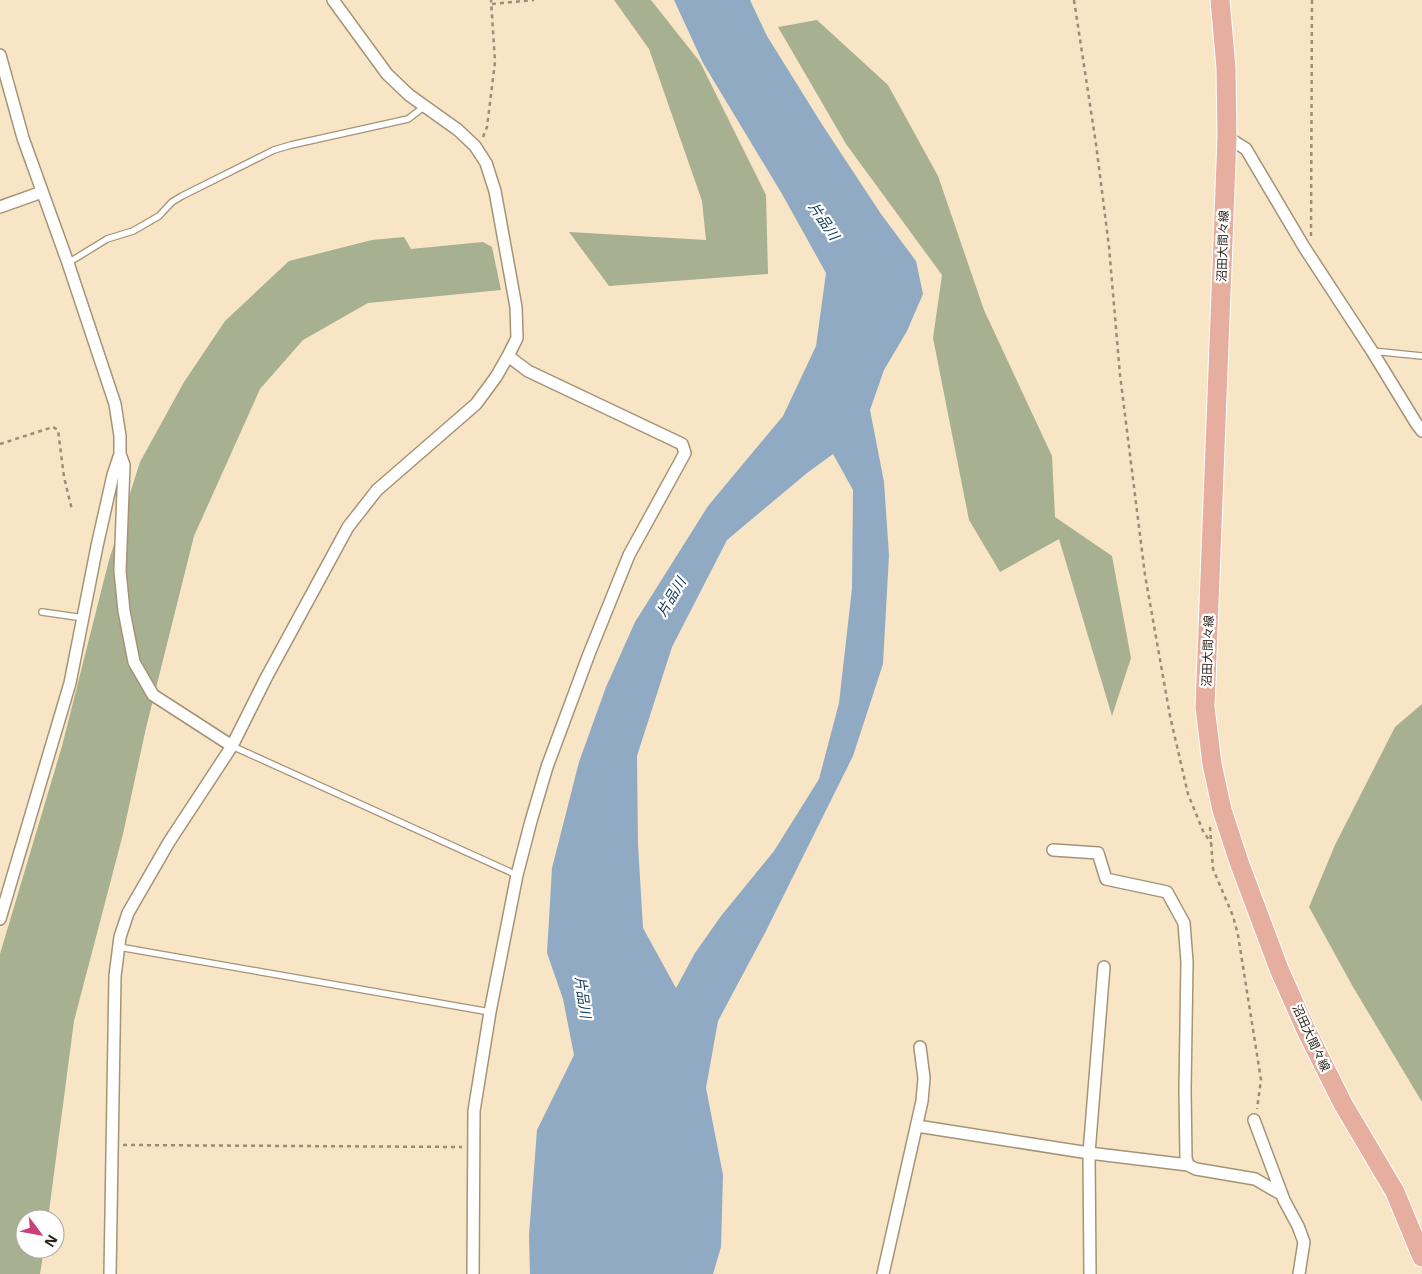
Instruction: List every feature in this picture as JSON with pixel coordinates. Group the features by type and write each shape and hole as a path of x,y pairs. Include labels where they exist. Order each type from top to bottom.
{"main road":[{"name":"沼田大間々線","path":"1220,0 1226,68 1227,138 1205,707 1212,764 1222,810 1239,862 1279,968 1306,1030 1343,1104 1395,1192 1422,1257"}],"street":[{"path":"110,1274 115,976 120,937 128,913 169,842 232,746 266,678 348,527 377,490 476,404 487,390 517,338 516,308 491,173 481,153 458,130 399,87 387,74 332,0"},
{"path":"0,55 23,138 68,263 115,404 120,436 120,454 113,475 97,546 70,683 0,919"},
{"path":"1227,138 1241,145 1246,150 1304,247 1422,431"},
{"path":"0,206 42,192"},
{"path":"473,1274 474,1111 490,1012 517,874 547,767 589,654 629,555 685,452 682,444 528,371 508,356"},
{"path":"120,454 124,466 120,571 124,611 134,662 153,695 232,746"},
{"path":"1054,850 1098,853 1106,879 1167,892 1184,923 1187,962 1185,1090 1186,1158 1188,1166"},
{"path":"1090,1274 1089,1153 1104,967"},
{"path":"883,1274 917,1126 924,1078 920,1047"},
{"path":"1254,1120 1281,1194 1304,1242 1299,1274"},
{"path":"917,1126 1089,1153 1188,1166 1196,1170 1254,1179 1281,1194"}],"lane":[{"path":"68,263 108,239 133,231 159,216 172,202 182,196 274,150 408,119 424,106"},
{"path":"1372,351 1422,356"},
{"path":"42,612 84,618"},
{"path":"232,746 517,874"},
{"path":"119,947 490,1012"}],"path":[{"path":"475,146 483,138 487,127 495,62 492,0"},
{"path":"492,4 534,0"},
{"path":"1074,0 1096,144 1109,247 1120,376 1145,575 1170,716 1188,794 1203,831 1211,844"},
{"path":"1304,247 1312,239 1312,0"},
{"path":"0,444 53,427 58,430 64,477 72,510"},
{"path":"1211,821 1213,869 1238,936 1257,1050 1261,1080 1254,1120"},
{"path":"112,1145 474,1148"}],"green space":[{"path":"614,0 651,0 700,62 766,195 768,274 609,286 569,232 706,240 702,201 649,49"},
{"path":"817,20 888,85 938,176 984,310 1052,456 1055,517 1112,556 1131,658 1112,716 1059,539 1000,572 969,520 933,338 942,275 846,144 778,27"},
{"path":"404,237 411,249 483,242 492,247 501,290 368,303 303,340 260,389 194,536 146,728 123,834 74,1021 49,1209 15,1209 15,1259 42,1259 40,1274 0,1274 0,954 62,746 109,560 140,462 184,382 225,321 289,261 372,240"},
{"path":"1422,704 1422,1102 1353,987 1309,907 1335,845 1395,727"}],"water":[{"name":"片品川","path":"674,0 750,0 767,36 823,126 881,214 916,261 923,294 907,331 884,370 870,410 884,482 889,555 883,664 853,756 765,933 718,1021 706,1088 723,1175 721,1247 713,1274 530,1274 529,1235 537,1130 574,1055 563,999 547,953 552,868 579,762 606,687 635,622 708,506 783,416 816,346 826,273 782,194 703,63","holes":["833,454 853,490 852,588 839,703 819,779 774,851 721,916 695,953 676,988 643,928 638,844 637,756 672,647 727,540 807,473"]}]}
